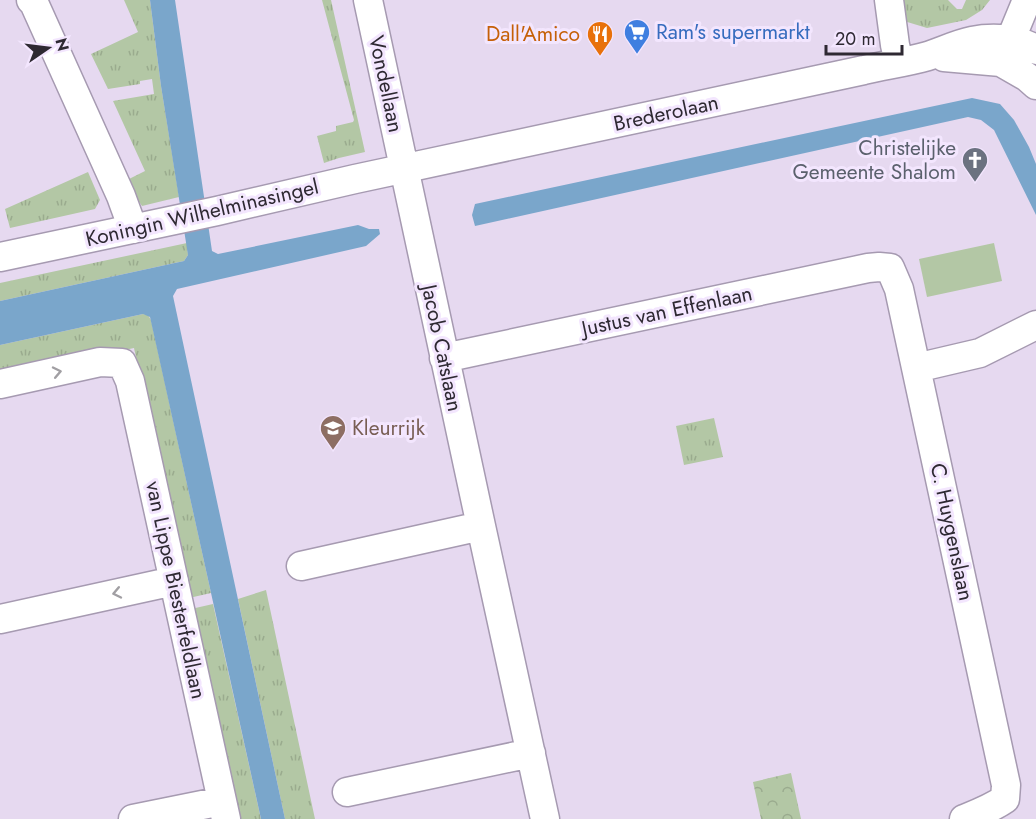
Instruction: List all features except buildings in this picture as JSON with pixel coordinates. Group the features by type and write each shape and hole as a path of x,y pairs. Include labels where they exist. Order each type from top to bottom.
{"street":[{"path":"31,0 113,178 133,229"},
{"name":"Vondellaan","path":"368,0 404,169"},
{"path":"890,0 899,62"},
{"path":"1027,0 1016,51 1027,77 1036,85"},
{"name":"Brederolaan","path":"404,169 927,56 972,41 991,39 1016,51"},
{"name":"Koningin Wilhelminasingel","path":"0,258 404,169"},
{"name":"Jacob Catslaan","path":"404,169 545,819"},
{"name":"Justus van Effenlaan","path":"444,358 868,268 890,268"},
{"name":"C. Huygenslaan","path":"890,268 899,289 1006,785 1005,799 996,806 964,819"},
{"path":"916,368 980,353 1036,325"},
{"name":"van Lippe Biesterfeldlaan","path":"0,384 100,362 122,363 130,381 224,810"},
{"path":"301,566 481,526"},
{"path":"0,619 174,581"},
{"path":"347,792 531,753"},
{"path":"133,819 224,810"}],"green space":[{"path":"124,0 150,0 179,197 142,206 127,180 145,171 113,101 154,94 152,79 140,81 140,84 108,89 91,54 138,32"},
{"path":"322,0 331,0 365,152 324,163 317,136 336,131 336,126 354,120"},
{"path":"901,0 948,0 957,9 962,9 966,0 990,0 982,10 966,20 927,28 904,21"},
{"path":"88,172 100,200 95,209 10,228 5,209"},
{"path":"187,243 188,255 184,261 0,301 0,283"},
{"path":"994,243 1002,281 927,297 919,259"},
{"path":"143,314 148,315 151,320 211,593 189,598 134,348 0,377 0,345"},
{"path":"714,418 723,457 684,465 676,426"},
{"path":"266,590 315,819 285,819 238,599"},
{"path":"213,604 261,819 236,819 191,609"},
{"path":"791,773 801,819 761,819 753,782"}],"water":[{"path":"150,0 175,0 212,251 218,254 358,225 369,229 379,229 380,234 366,246 177,289 173,296 285,819 261,819 150,317 143,314 0,345 0,301 184,261 188,255"},
{"path":"972,98 1000,104 1014,120 1029,147 1036,164 1036,215 994,130 981,120 968,117 475,226 472,215 475,204"}],"place":[{"name":"Ram's supermarkt","path":"637,55"},
{"name":"Dall'Amico","path":"600,57"},
{"name":"Christelijke Gemeente Shalom","path":"975,183"},
{"name":"Kleurrijk","path":"333,451"}]}
